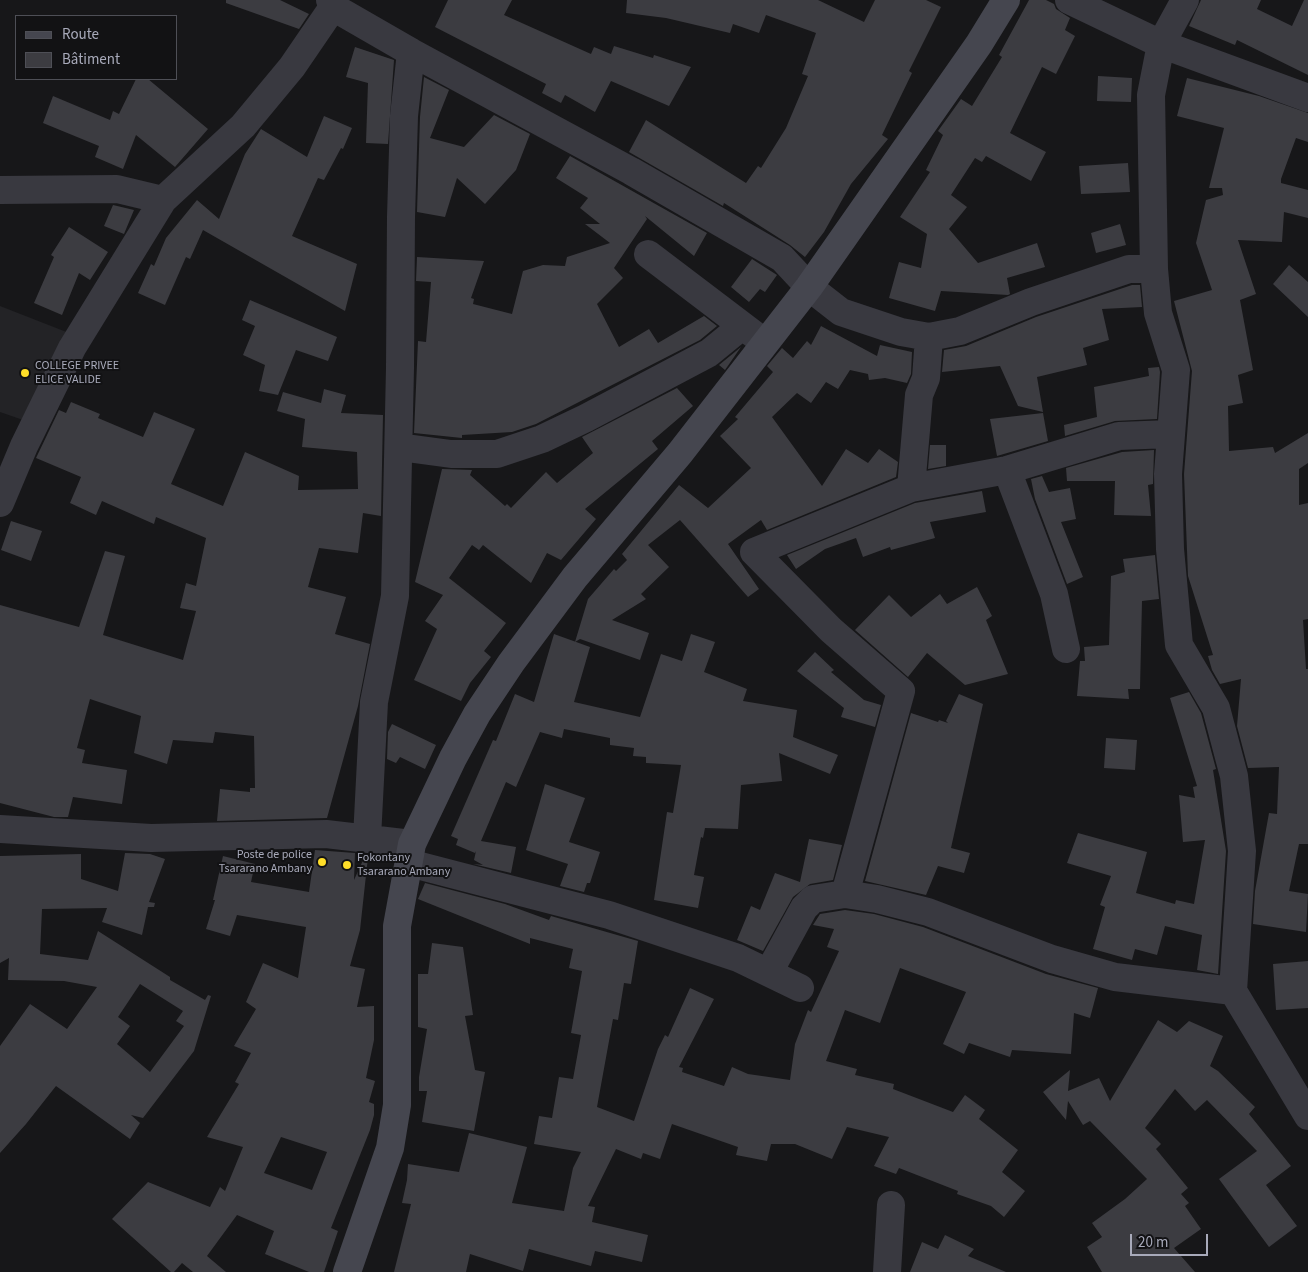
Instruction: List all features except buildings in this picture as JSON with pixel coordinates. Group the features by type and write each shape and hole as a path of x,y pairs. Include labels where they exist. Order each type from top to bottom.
{"street":[{"path":"347,1272 390,1148 397,1105 397,926 410,853 453,758 477,714 511,663 575,577 680,453 809,287 979,44 1006,0"},
{"path":"1070,0 1161,44 1308,98"},
{"path":"1185,0 1161,44 1151,95 1154,269 1158,313 1176,370 1168,474 1170,549 1180,645 1216,708 1234,776 1242,851 1233,990 1308,1116"},
{"path":"0,503 24,446 72,348 163,200 243,126 292,67 331,4 411,52 631,171 782,258 809,287 841,312 901,332 929,338 960,331 1031,302 1129,269 1154,269"},
{"path":"367,838 374,702 396,596 404,116 411,52"},
{"path":"0,190 117,189 163,200"},
{"path":"648,254 766,343"},
{"path":"399,447 451,454 497,454 542,439 709,353 742,326"},
{"path":"911,488 919,395 926,378 929,338"},
{"path":"845,894 900,690 830,630 754,552 911,488 1007,470 1119,436 1170,434"},
{"path":"1007,470 1054,594 1066,649"},
{"path":"0,828 151,838 326,834 367,838 738,958 800,988"},
{"path":"769,972 804,908 813,899 845,894 877,899 928,912 1052,959 1115,977 1233,990"},
{"path":"887,1272 891,1205"}],"shaded area":[{"name":"COLLEGE PRIVEE ELICE VALIDE","path":"0,306 69,333 26,421 0,412"}],"place":[{"name":"COLLEGE PRIVEE ELICE VALIDE","path":"25,373"},
{"name":"Poste de police Tsararano Ambany","path":"322,862"},
{"name":"Fokontany Tsararano Ambany","path":"347,865"}]}
